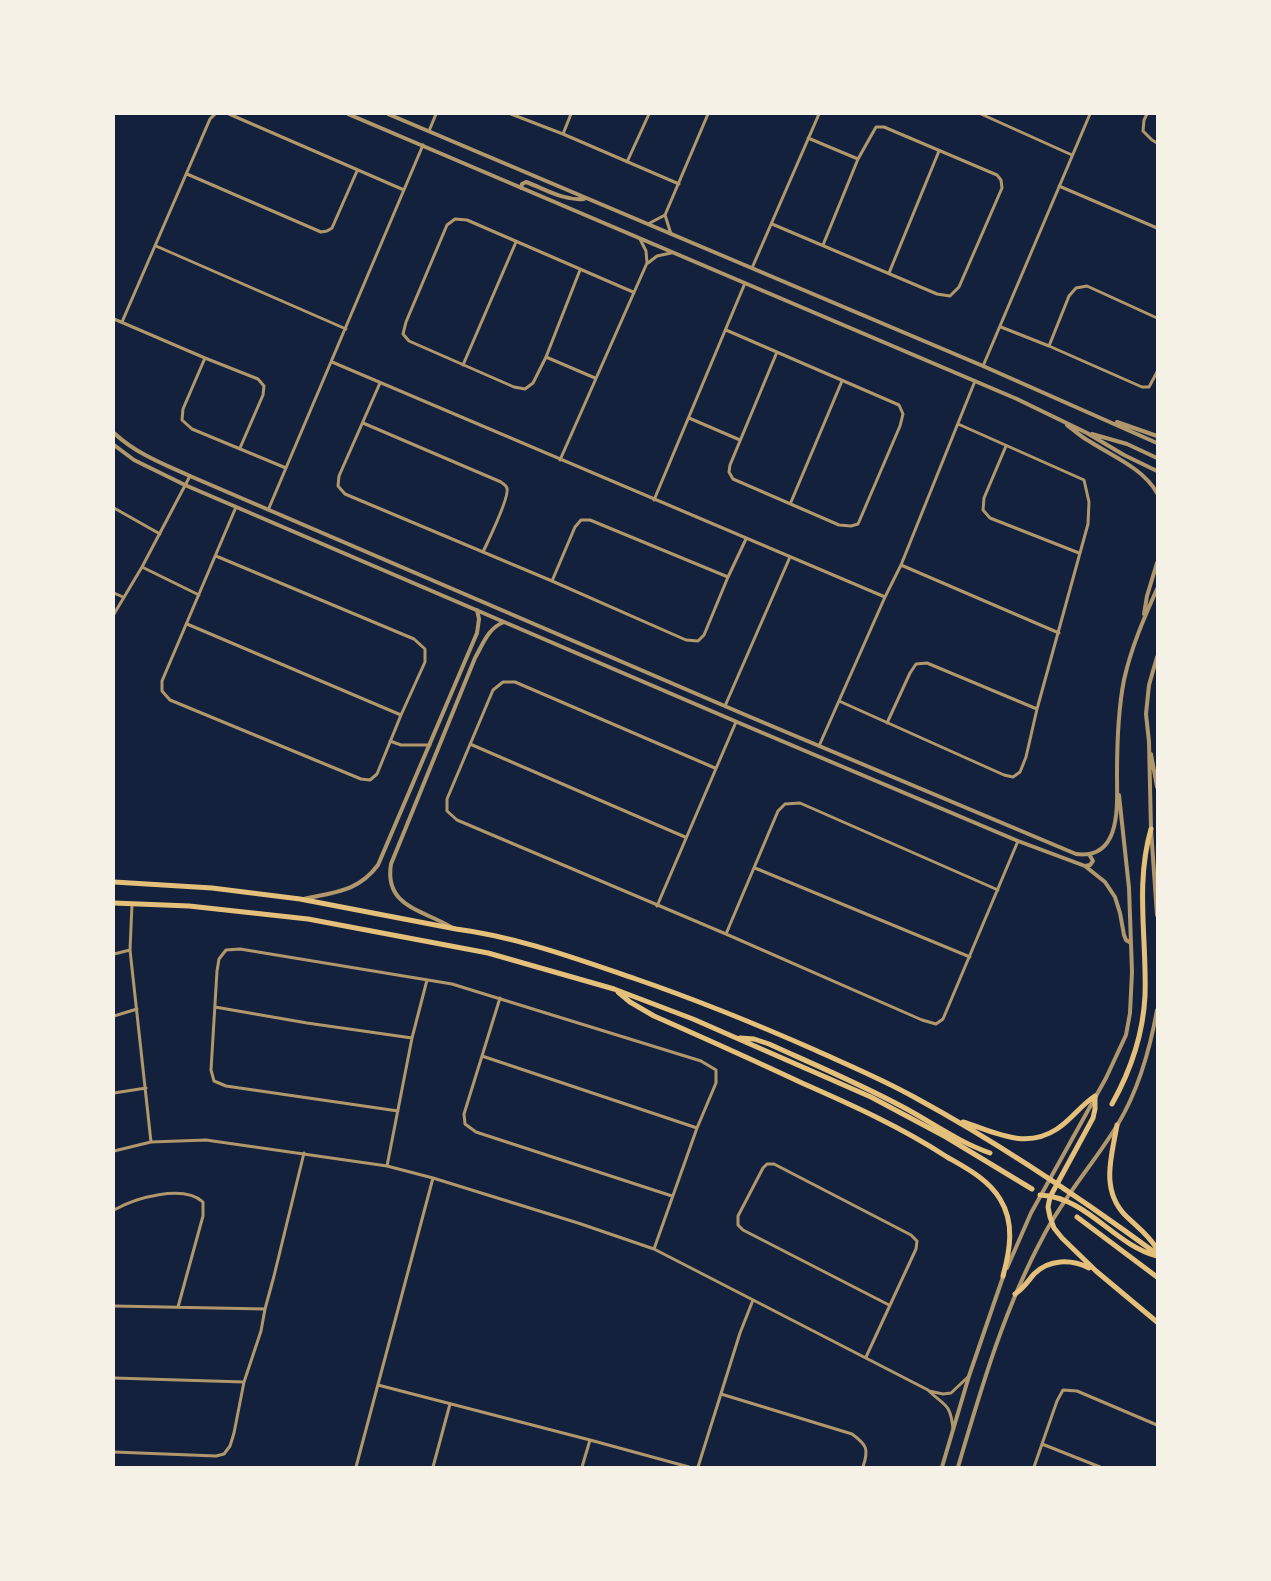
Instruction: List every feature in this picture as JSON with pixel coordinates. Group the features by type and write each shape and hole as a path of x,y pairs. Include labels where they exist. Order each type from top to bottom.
{"main road":[{"path":"1112,1104 1134,1059 1142,1022 1145,984 1142,939 1142,873 1144,854 1151,829"},
{"path":"114,882 212,888 300,899 456,929 482,932 545,948 691,998 743,1018 872,1075 954,1119 1070,1191 1157,1256"},
{"path":"114,903 189,906 308,919 488,953 614,989 693,1019 897,1110 1032,1189"},
{"path":"614,989 630,1002 654,1016 876,1116 928,1144 980,1178 996,1193 1004,1205 1008,1219 1009,1248 1003,1276"},
{"path":"735,1037 769,1044 873,1092 926,1119 967,1143 990,1153"},
{"path":"954,1119 1006,1137 1022,1140 1037,1138 1057,1129 1095,1096"},
{"path":"1095,1096 1093,1118 1051,1196 1048,1207 1051,1222 1062,1238 1096,1271 1157,1322"},
{"path":"1118,1125 1109,1165 1113,1194 1120,1210 1148,1236 1157,1249"},
{"path":"1040,1195 1064,1200 1079,1208 1134,1247 1157,1256"},
{"path":"1077,1217 1157,1277"},
{"path":"1015,1294 1039,1270 1053,1263 1077,1263 1096,1271"}],"street":[{"path":"122,322 210,119 215,114"},
{"path":"229,114 404,190"},
{"path":"348,114 976,381 1059,419 1157,471"},
{"path":"388,114 983,366 1157,443"},
{"path":"429,131 436,114"},
{"path":"511,114 563,134 679,184"},
{"path":"563,134 571,114"},
{"path":"627,162 649,114"},
{"path":"648,224 665,215 708,114"},
{"path":"752,268 819,114"},
{"path":"981,114 1072,155"},
{"path":"983,366 1090,114"},
{"path":"1147,114 1144,120 1143,131 1157,143"},
{"path":"772,224 937,294 950,296 959,287 1002,188 1001,180 996,175 884,127 876,127 858,158 823,245"},
{"path":"808,138 858,158"},
{"path":"269,508 422,145"},
{"path":"889,273 939,151"},
{"path":"187,174 321,232 332,228 357,171"},
{"path":"521,188 522,184 526,182 564,197 575,200 587,199"},
{"path":"1060,186 1157,228"},
{"path":"665,215 671,234"},
{"path":"580,270 546,357 533,383 525,389 514,387 409,341 404,334 406,322 447,225 454,219 468,220 633,292"},
{"path":"640,239 646,251 647,263"},
{"path":"463,365 516,242"},
{"path":"156,246 346,329"},
{"path":"560,460 647,263 657,256 674,253"},
{"path":"654,500 745,283"},
{"path":"1049,346 1069,296 1076,288 1086,286 1157,318"},
{"path":"114,319 258,379 264,386 263,395 240,448"},
{"path":"1001,327 1142,387 1149,387 1157,372"},
{"path":"726,330 777,352 842,381 899,405 903,414 900,426 858,524 851,526 839,524 733,479 729,472 730,465 777,352"},
{"path":"546,357 595,378"},
{"path":"205,358 183,409 182,420 192,429 286,468"},
{"path":"332,362 885,597"},
{"path":"790,502 842,381"},
{"path":"819,746 901,565 976,381"},
{"path":"380,383 339,476 338,486 345,494 686,640 698,641 704,635 746,538"},
{"path":"1093,414 1157,436"},
{"path":"689,418 740,440"},
{"path":"1059,419 1087,440 1131,467 1144,477 1157,493"},
{"path":"363,424 501,482 505,486 507,489 505,500 483,552"},
{"path":"839,701 1004,775 1013,777 1020,772 1026,758 1037,709 1088,524 1089,502 1084,480 958,424"},
{"path":"1087,433 1127,444 1157,458"},
{"path":"115,436 154,460 190,476 269,508 903,782 1076,854 1089,854 1102,848 1109,841 1114,831 1117,807 1119,714 1124,680 1144,619 1157,589"},
{"path":"114,446 134,460 185,485 736,722 1018,841 1085,866 1099,876 1110,889 1118,904 1124,935 1126,940 1131,943"},
{"path":"1006,446 984,498 983,510 990,518 1079,553"},
{"path":"114,614 142,567 190,476"},
{"path":"216,556 414,639 425,649 426,662 400,715 377,774 370,780 360,779 170,700 162,691 162,681 237,506"},
{"path":"114,508 160,534"},
{"path":"552,581 575,527 581,520 590,520 728,577"},
{"path":"725,706 790,557"},
{"path":"1144,619 1147,596 1157,563"},
{"path":"901,565 1059,633"},
{"path":"142,567 199,595"},
{"path":"114,593 123,597"},
{"path":"300,899 348,889 357,885 372,873 381,860 477,633 480,624 477,610"},
{"path":"456,929 406,906 391,884 390,870 399,842 475,658 486,637 494,627 504,622"},
{"path":"187,624 400,715"},
{"path":"477,633 486,637"},
{"path":"588,657 592,648"},
{"path":"1157,657 1149,685 1146,714 1157,787"},
{"path":"887,724 916,664 927,663 1037,709"},
{"path":"643,682 647,672"},
{"path":"715,768 515,682 507,682 501,683 494,690 447,799 447,811 457,820 726,934 922,1020 936,1024 943,1019 1018,841"},
{"path":"657,906 736,722"},
{"path":"390,741 401,745 430,745"},
{"path":"1149,742 1151,829 1157,915"},
{"path":"470,744 685,838"},
{"path":"942,1467 969,1376 1003,1276 1040,1195 1110,1070 1126,1034 1132,993 1131,943 1129,888 1117,774"},
{"path":"899,790 903,782"},
{"path":"726,934 778,811 785,804 800,803 998,890"},
{"path":"1085,866 1090,865 1093,860 1089,854"},
{"path":"755,868 970,957"},
{"path":"132,904 130,950 151,1142"},
{"path":"398,1111 226,1086 214,1082 211,1070 217,971 219,960 226,950 240,949 452,984 701,1061 716,1070 716,1083 697,1128 654,1249"},
{"path":"114,954 130,950"},
{"path":"387,1166 412,1038 427,980"},
{"path":"500,998 464,1114 465,1124 476,1132 672,1196"},
{"path":"215,1008 412,1038"},
{"path":"114,1016 137,1009"},
{"path":"958,1467 983,1385 1015,1294 1064,1200 1118,1125 1140,1075 1149,1048 1157,1010"},
{"path":"482,1056 697,1128"},
{"path":"114,1093 146,1088"},
{"path":"114,1151 151,1142 206,1140 304,1153 387,1166 433,1178 578,1223 654,1249 928,1390 948,1407 953,1430"},
{"path":"114,1452 216,1456 224,1454 230,1446 244,1382 262,1331 265,1309 304,1153"},
{"path":"866,1357 916,1249 917,1241 915,1237 774,1164 767,1164 763,1168 738,1216 738,1225 743,1230 889,1305"},
{"path":"356,1467 433,1178"},
{"path":"114,1210 148,1196 175,1193 199,1198 204,1202 203,1216 178,1307"},
{"path":"698,1467 740,1333 753,1300"},
{"path":"114,1306 265,1309"},
{"path":"928,1390 943,1394 951,1393 969,1376"},
{"path":"114,1378 244,1382"},
{"path":"378,1385 689,1467"},
{"path":"1034,1467 1057,1401 1063,1390 1077,1391 1157,1426"},
{"path":"721,1394 852,1434 864,1443 867,1452 863,1467"},
{"path":"433,1467 450,1404"},
{"path":"582,1467 590,1440"},
{"path":"1042,1444 1100,1467"}]}
